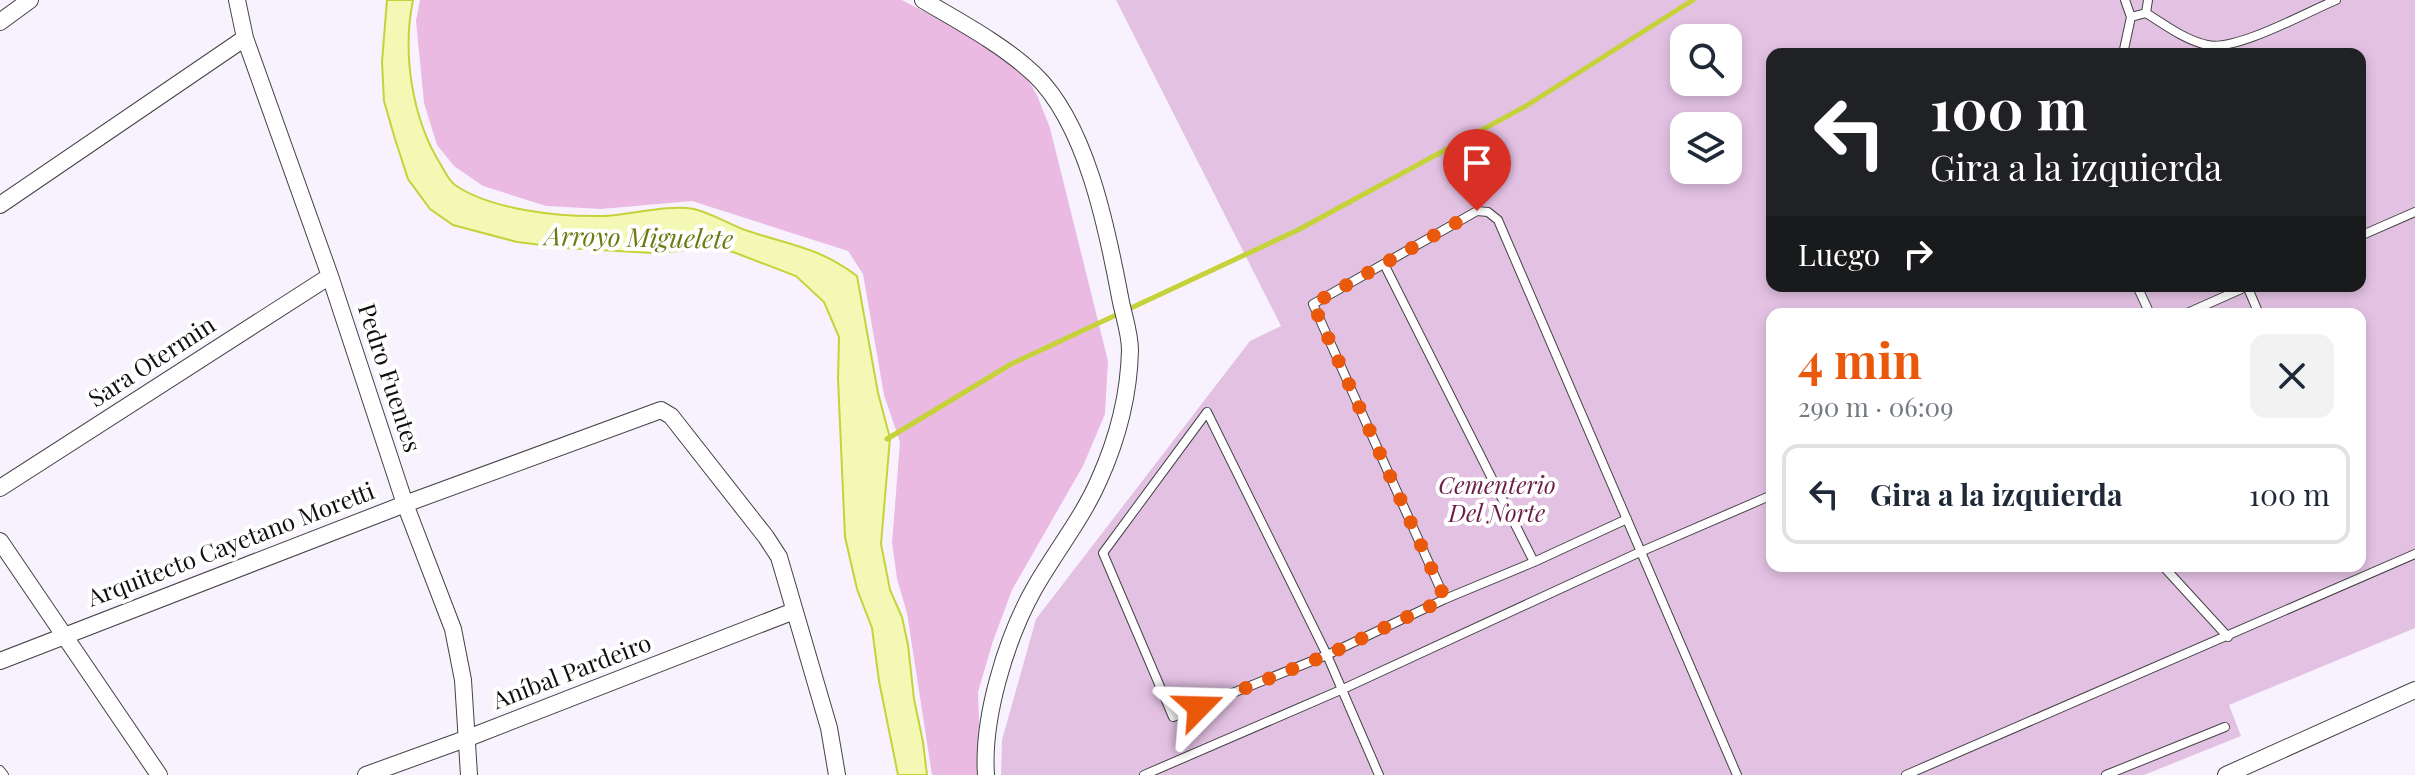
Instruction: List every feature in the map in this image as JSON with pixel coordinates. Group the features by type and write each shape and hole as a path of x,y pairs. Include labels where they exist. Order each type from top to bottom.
{"street":[{"path":"0,22 30,0"},
{"name":"Pedro Fuentes","path":"237,0 245,38 330,276 405,504 453,629 463,680 469,775"},
{"path":"923,0 1007,52 1035,74 1059,105 1088,167 1113,261 1130,348 1125,396 1099,480 1067,540 1034,590 1009,646 988,733 986,775"},
{"path":"0,205 245,38"},
{"name":"Sara Otermin","path":"0,488 330,276"},
{"name":"Arquitecto Cayetano Moretti","path":"0,661 405,504 661,410 671,416 766,537 779,557 794,611"},
{"path":"0,541 159,775"},
{"path":"794,611 829,728 837,775"},
{"name":"Aníbal Pardeiro","path":"366,775 794,611"},
{"path":"2226,775 2415,690"}],"lane":[{"path":"2124,48 2131,17 2125,0"},
{"path":"2146,13 2148,0"},
{"path":"2131,17 2146,13 2187,38 2210,46 2238,42 2336,0"},
{"path":"1445,599 1313,304 1477,211 1488,212 1498,220 1737,775"},
{"path":"2366,233 2415,212"},
{"path":"1384,264 1534,562"},
{"path":"2198,308 2234,292"},
{"path":"1379,775 1327,655 1207,412 1103,553 1173,717 1327,655 1627,519"},
{"path":"1144,775 1343,689 1766,498"},
{"path":"1906,775 2415,554"},
{"path":"2170,574 2228,637"},
{"path":"2106,775 2225,727"},
{"path":"0,770 4,775"}],"shaded area":[{"path":"420,0 902,0 1016,60 1037,95 1050,128 1108,361 1105,414 1083,466 1012,590 993,641 978,692 981,775 932,775 907,613 897,579 892,543 900,442 884,395 863,274 848,251 692,201 601,209 546,206 483,186 454,166 437,145 424,103 416,21"}],"green space":[{"name":"Cementerio Del Norte","path":"1116,0 2415,0 2415,628 2229,705 2241,736 2144,775 1001,775 1002,740 1036,619 1250,341 1281,326"}],"water":[{"name":"Arroyo Miguelete","path":"387,0 413,0 409,63 416,107 431,147 447,176 470,194 506,206 567,215 603,216 673,208 694,209 745,230 816,253 857,276 878,393 890,438 881,544 890,590 902,617 908,645 927,775 898,775 872,628 857,589 845,537 839,337 824,302 796,276 733,252 713,248 653,253 566,248 517,242 453,225 430,209 408,179 395,139 384,101 382,62"}],"waterway":[{"path":"887,439 1011,364 1298,230 1526,106 1693,0"}],"route":[{"path":"1199,707 1327,655 1445,599 1313,304 1477,211"}]}
